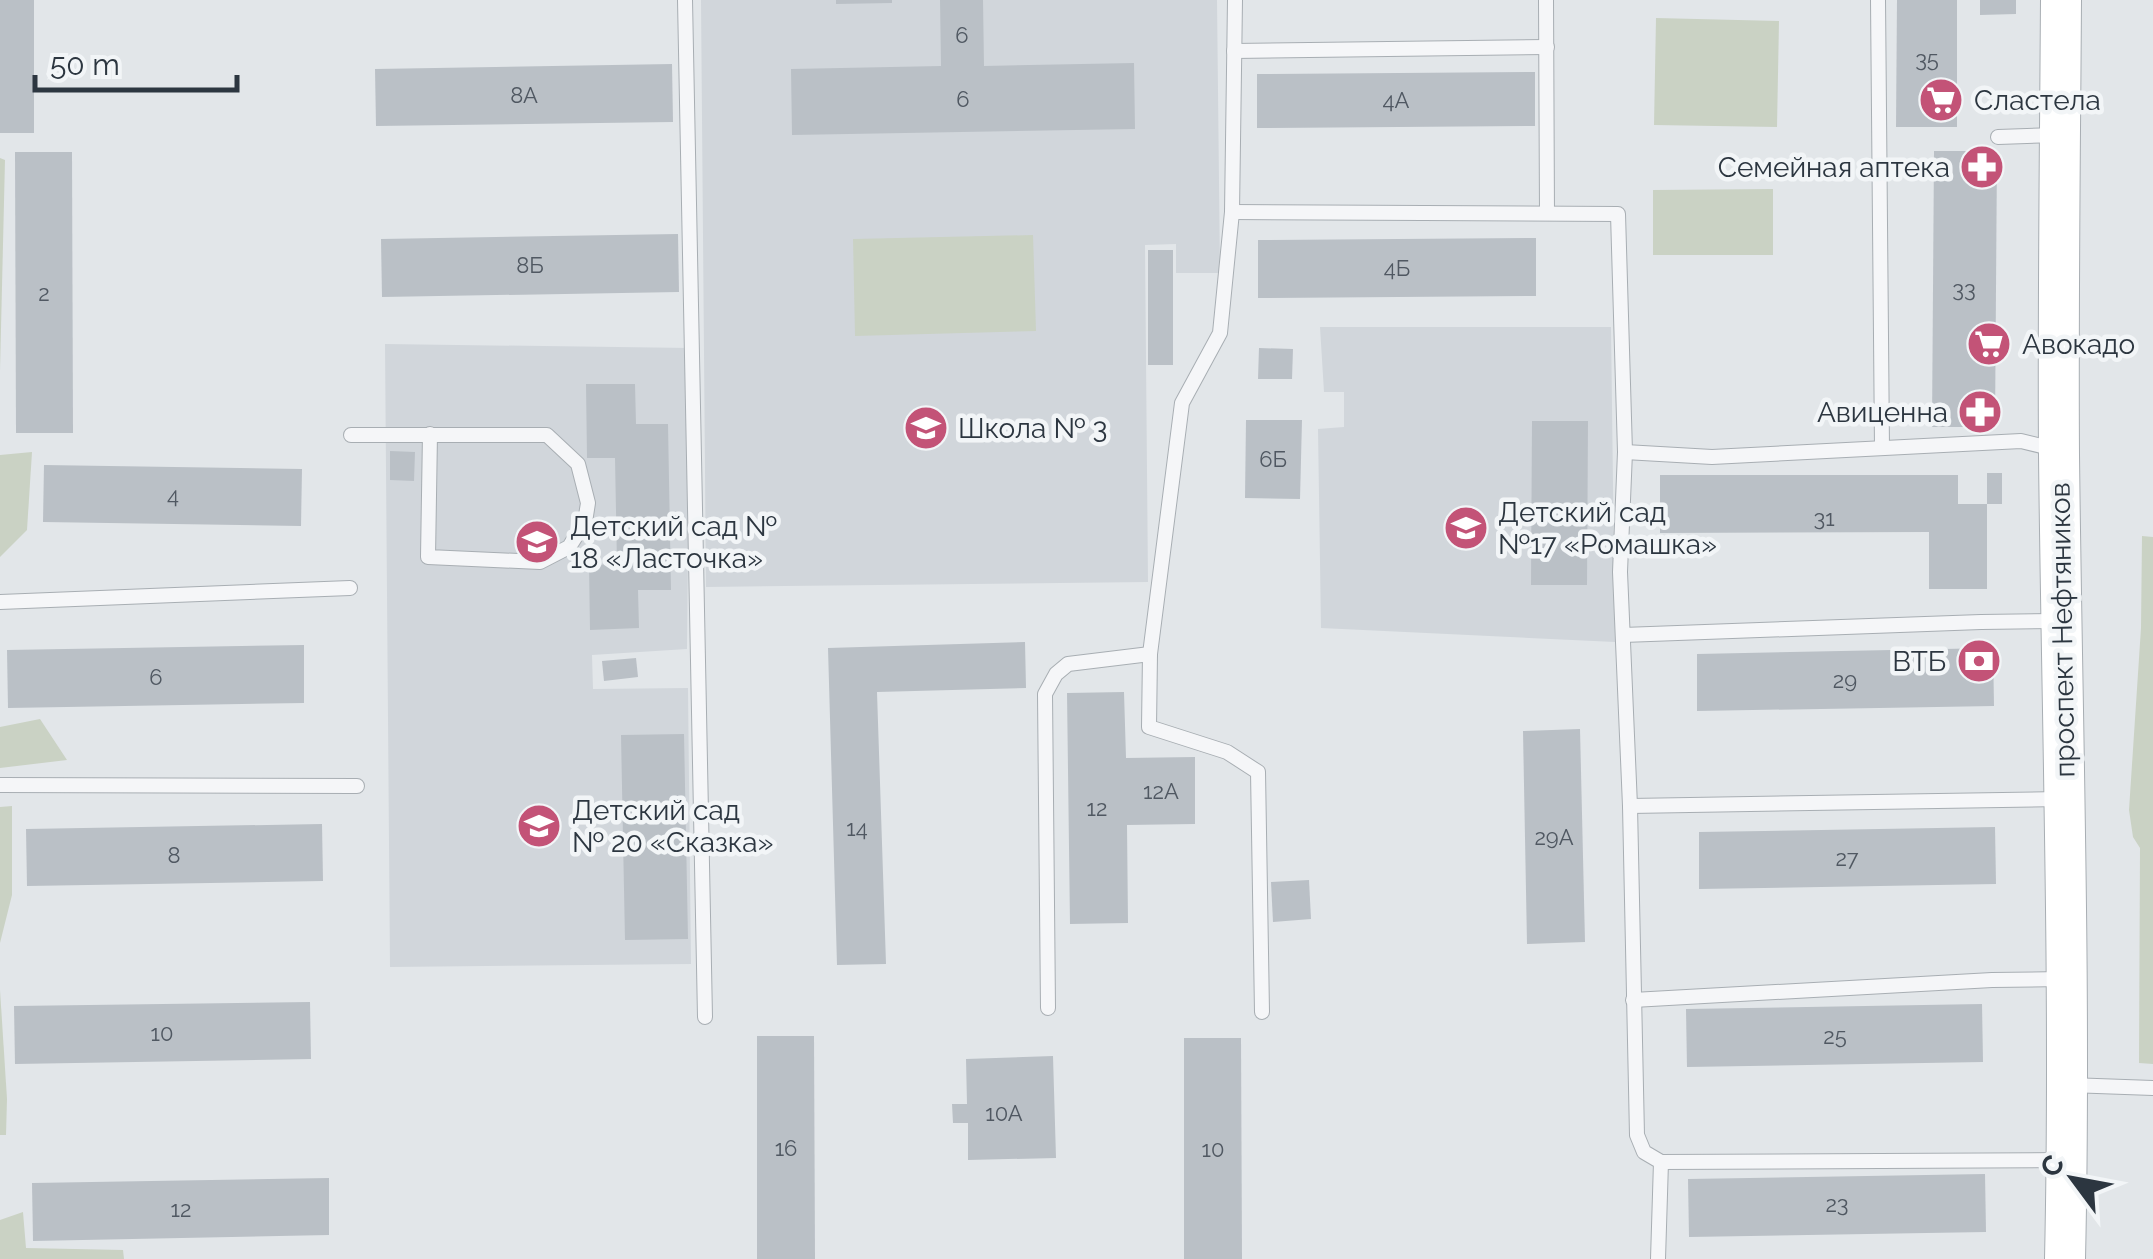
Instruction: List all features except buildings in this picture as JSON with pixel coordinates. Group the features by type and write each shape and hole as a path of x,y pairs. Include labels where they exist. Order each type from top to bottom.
{"main road":[{"name":"проспект Нефтяников","path":"2061,0 2059,450 2064,621 2065,1259"}],"lane":[{"path":"685,0 705,1017"},
{"path":"1235,0 1232,212 1220,333 1182,403 1150,654 1149,726 1226,752 1258,772 1262,1012"},
{"path":"1546,0 1547,213"},
{"path":"1878,0 1882,448"},
{"path":"1234,50 1547,46"},
{"path":"1998,138 2060,135"},
{"path":"1232,212 1618,214 1625,452 1620,572 1637,1135 1644,1152 1661,1162 2067,1160"},
{"path":"351,434 430,434 547,435 578,464 588,504 585,522 569,547 540,562 428,557 430,434"},
{"path":"1625,452 1712,456 2021,441 2059,450"},
{"path":"0,602 350,588"},
{"path":"1623,635 2064,621"},
{"path":"1048,1008 1045,694 1056,674 1068,664 1150,654"},
{"path":"0,785 357,786"},
{"path":"1630,806 2065,800"},
{"path":"1633,1000 2066,979"},
{"path":"2066,1084 2153,1088"},
{"path":"1658,1259 1661,1162"}],"shaded area":[{"name":"Школа № 3","path":"701,0 1217,0 1220,273 1176,273 1176,244 1145,245 1148,582 706,587"},
{"path":"1656,18 1779,21 1777,127 1654,125"},
{"path":"0,158 5,160 0,371"},
{"path":"1773,189 1773,255 1653,255 1653,190"},
{"path":"1033,235 1036,331 855,336 853,239"},
{"name":"Детский сад №17 «Ромашка»","path":"1320,327 1611,327 1615,642 1321,628 1318,429 1344,427 1344,392 1324,392"},
{"path":"385,344 690,348 687,649 592,655 593,689 688,688 691,964 390,967"},
{"path":"32,452 27,530 0,557 0,455"},
{"path":"2142,536 2153,537 2153,1064 2139,1063 2140,848 2133,837 2129,810 2141,628"},
{"path":"40,719 67,760 0,768 0,727"},
{"path":"12,806 12,895 0,943 0,807"},
{"path":"0,990 7,1099 6,1135 0,1135"},
{"path":"23,1212 26,1248 123,1250 124,1259 0,1259 0,1220"}],"place":[{"name":"Сластела","path":"1941,100"},
{"name":"Семейная аптека","path":"1982,167"},
{"name":"Авокадо","path":"1989,344"},
{"name":"Авиценна","path":"1980,412"},
{"name":"Школа № 3","path":"926,428"},
{"name":"Детский сад №17 «Ромашка»","path":"1466,528"},
{"name":"Детский сад № 18 «Ласточка»","path":"537,542"},
{"name":"ВТБ","path":"1979,661"},
{"name":"Детский сад № 20 «Сказка»","path":"539,826"}]}
